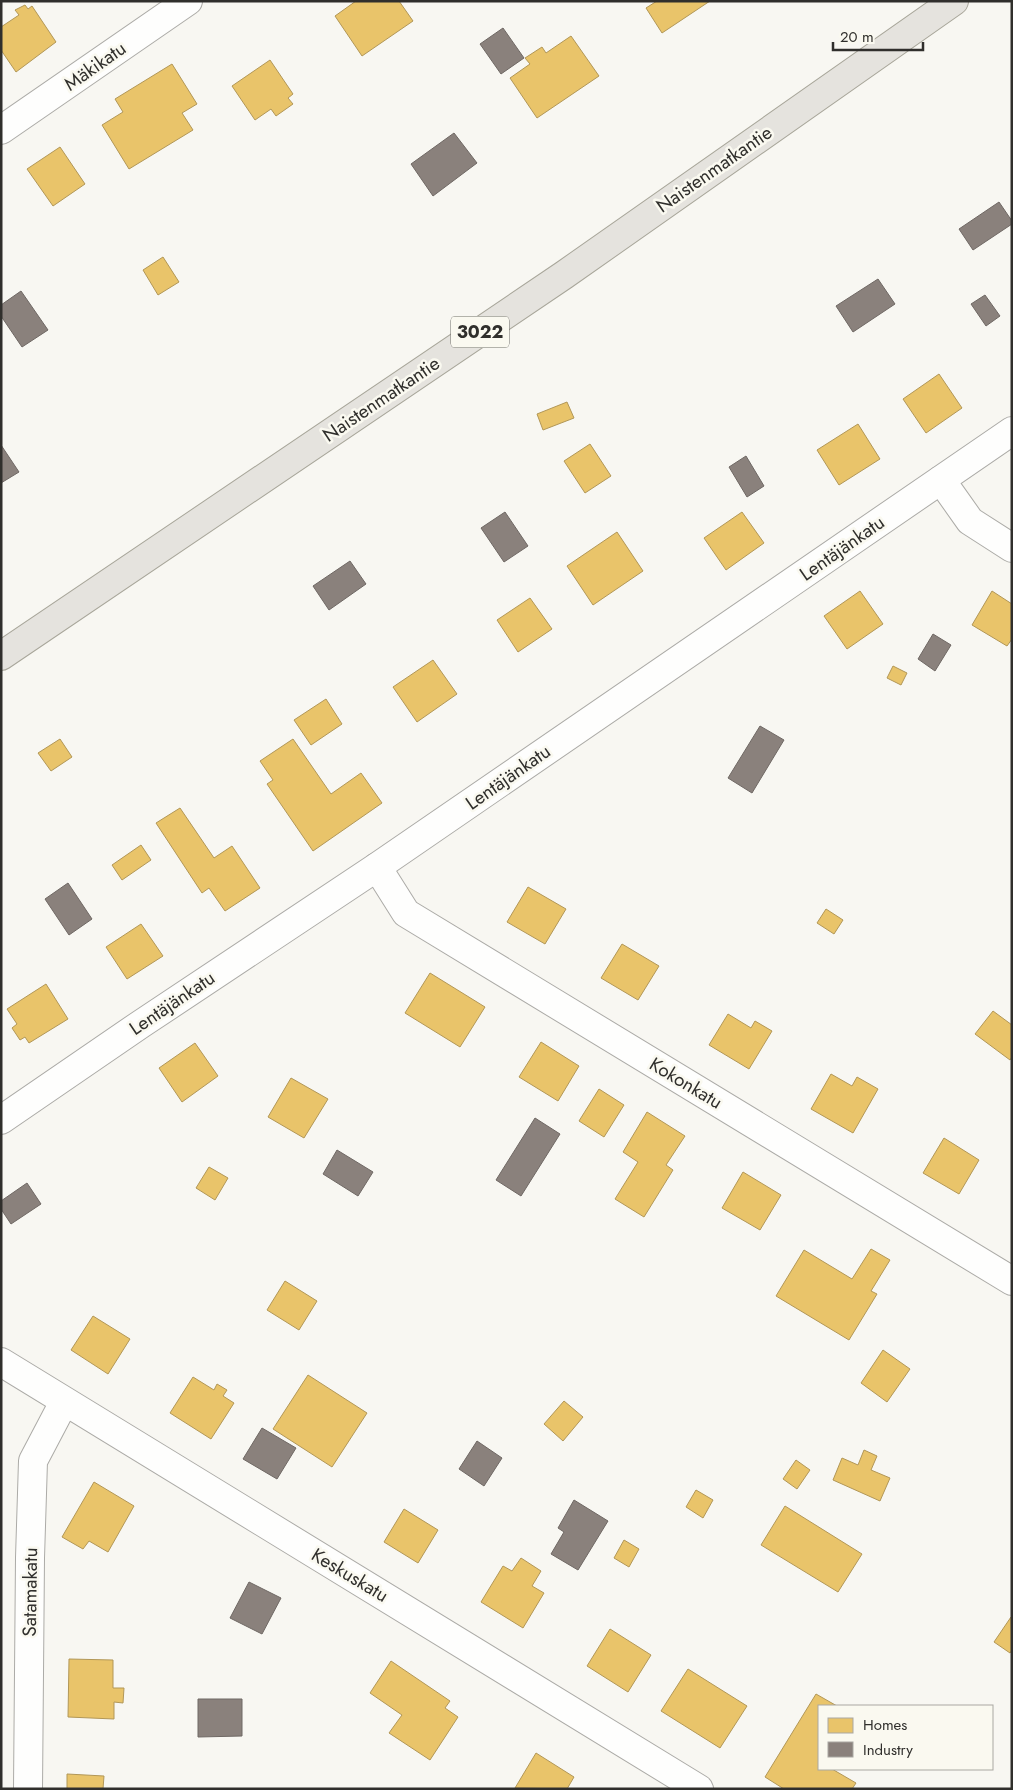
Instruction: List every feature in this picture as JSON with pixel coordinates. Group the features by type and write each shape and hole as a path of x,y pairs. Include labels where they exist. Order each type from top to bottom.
{"main road":[{"name":"Naistenmatkantie","path":"1,656 564,275 954,1"}],"street":[{"name":"Mäkikatu","path":"1,130 188,1"},
{"name":"Lentäjänkatu","path":"1,1120 377,867 1012,431"},
{"path":"941,480 970,521 1012,548"},
{"name":"Kokonkatu","path":"377,867 406,913 1012,1281"},
{"name":"Keskuskatu","path":"1,1362 699,1789"},
{"name":"Satamakatu","path":"28,1789 30,1558 33,1461 64,1402"}],"building: Homes":[{"path":"356,1 399,1 413,21 362,56 335,16"},
{"path":"657,1 710,1 662,33 646,8"},
{"path":"25,5 28,9 32,6 56,42 16,72 1,50 1,27 19,15 15,10"},
{"path":"571,36 599,76 537,118 510,78 530,64 525,58 542,47 546,53"},
{"path":"270,60 293,94 288,98 293,104 276,116 271,109 255,120 232,86"},
{"path":"172,64 197,104 182,113 193,130 129,169 102,125 123,112 115,99"},
{"path":"60,147 85,184 53,206 27,169"},
{"path":"163,257 179,282 158,295 143,270"},
{"path":"939,374 962,408 926,433 903,399"},
{"path":"567,402 574,418 543,430 537,414"},
{"path":"858,424 880,459 839,485 817,450"},
{"path":"590,444 611,476 585,493 564,461"},
{"path":"742,512 764,543 726,570 704,538"},
{"path":"617,532 643,571 593,605 567,566"},
{"path":"860,591 883,624 847,649 824,616"},
{"path":"992,591 1012,604 1012,639 1007,646 972,625"},
{"path":"530,598 552,629 518,652 497,620"},
{"path":"433,660 457,694 417,722 393,687"},
{"path":"893,666 907,673 901,685 887,678"},
{"path":"326,699 342,724 311,745 294,720"},
{"path":"60,739 72,757 51,771 38,753"},
{"path":"293,739 331,794 361,773 382,803 313,851 267,784 273,780 260,761"},
{"path":"180,808 214,858 232,846 260,888 225,911 209,888 202,893 156,823"},
{"path":"141,845 151,860 122,880 112,865"},
{"path":"528,887 566,909 545,944 507,922"},
{"path":"826,909 843,920 834,934 817,923"},
{"path":"141,924 163,956 127,979 106,947"},
{"path":"622,944 659,966 638,1000 601,978"},
{"path":"430,973 485,1007 460,1047 405,1013"},
{"path":"46,984 68,1019 29,1043 25,1037 20,1040 12,1028 17,1024 7,1009"},
{"path":"993,1011 1012,1025 1012,1057 1010,1060 975,1034"},
{"path":"728,1014 751,1028 755,1021 772,1031 749,1069 709,1045"},
{"path":"541,1042 579,1066 558,1101 519,1077"},
{"path":"195,1043 218,1076 182,1102 159,1068"},
{"path":"831,1074 852,1086 857,1077 878,1089 853,1133 811,1109"},
{"path":"291,1078 328,1099 304,1138 268,1117"},
{"path":"599,1089 624,1105 604,1137 579,1121"},
{"path":"647,1112 685,1136 666,1165 673,1170 644,1217 615,1199 638,1162 623,1152"},
{"path":"944,1138 979,1160 959,1194 923,1173"},
{"path":"209,1167 228,1178 215,1200 196,1188"},
{"path":"743,1172 781,1195 760,1230 722,1208"},
{"path":"871,1249 890,1260 871,1291 877,1294 849,1340 776,1296 804,1250 852,1279"},
{"path":"285,1281 317,1301 299,1330 267,1310"},
{"path":"93,1316 130,1339 108,1374 71,1350"},
{"path":"883,1350 910,1369 887,1402 861,1383"},
{"path":"308,1375 367,1413 332,1467 273,1429"},
{"path":"193,1377 214,1390 217,1384 227,1390 223,1396 234,1403 211,1439 170,1413"},
{"path":"564,1401 583,1417 563,1441 544,1424"},
{"path":"864,1450 877,1456 871,1470 890,1478 880,1501 833,1480 842,1458 858,1465"},
{"path":"796,1460 810,1470 797,1489 783,1479"},
{"path":"94,1482 134,1506 108,1552 89,1541 83,1549 62,1537"},
{"path":"696,1490 713,1500 703,1518 686,1507"},
{"path":"785,1506 862,1554 838,1592 761,1545"},
{"path":"404,1509 438,1530 418,1563 384,1542"},
{"path":"624,1540 639,1549 629,1567 614,1558"},
{"path":"521,1558 541,1571 532,1586 544,1593 523,1628 481,1602 503,1566 512,1571"},
{"path":"1011,1617 1012,1650 1010,1653 994,1642"},
{"path":"610,1629 651,1655 628,1692 587,1666"},
{"path":"69,1659 113,1660 113,1688 124,1688 123,1703 114,1702 114,1719 68,1717"},
{"path":"391,1661 450,1701 445,1708 458,1717 430,1760 389,1733 402,1715 370,1693"},
{"path":"688,1669 747,1706 720,1748 661,1711"},
{"path":"816,1694 835,1705 818,1705 818,1770 834,1770 856,1783 852,1789 784,1789 765,1777"},
{"path":"536,1753 574,1777 567,1789 515,1788"},
{"path":"67,1774 104,1776 103,1789 67,1789"}],"building: Industry":[{"path":"503,28 524,58 501,74 480,44"},
{"path":"454,133 477,163 433,196 411,164"},
{"path":"999,202 1012,221 1012,224 973,250 959,229"},
{"path":"878,279 895,304 853,332 836,306"},
{"path":"21,291 48,330 22,347 1,316 1,305"},
{"path":"985,295 1000,316 986,326 971,304"},
{"path":"1,445 19,472 1,483"},
{"path":"746,456 764,486 747,497 729,467"},
{"path":"505,512 528,546 504,562 481,528"},
{"path":"350,561 366,584 329,610 313,586"},
{"path":"933,634 951,645 935,671 918,659"},
{"path":"760,726 784,740 752,793 728,778"},
{"path":"68,883 92,919 69,935 45,899"},
{"path":"535,1118 560,1134 521,1196 496,1180"},
{"path":"337,1150 373,1172 358,1196 323,1174"},
{"path":"27,1183 41,1204 11,1224 1,1209 1,1201"},
{"path":"262,1428 296,1448 277,1479 243,1459"},
{"path":"477,1441 502,1458 484,1486 459,1469"},
{"path":"574,1500 608,1521 578,1570 551,1554 564,1532 558,1528"},
{"path":"249,1582 281,1598 262,1634 230,1618"},
{"path":"198,1699 242,1699 242,1736 198,1737"}]}
